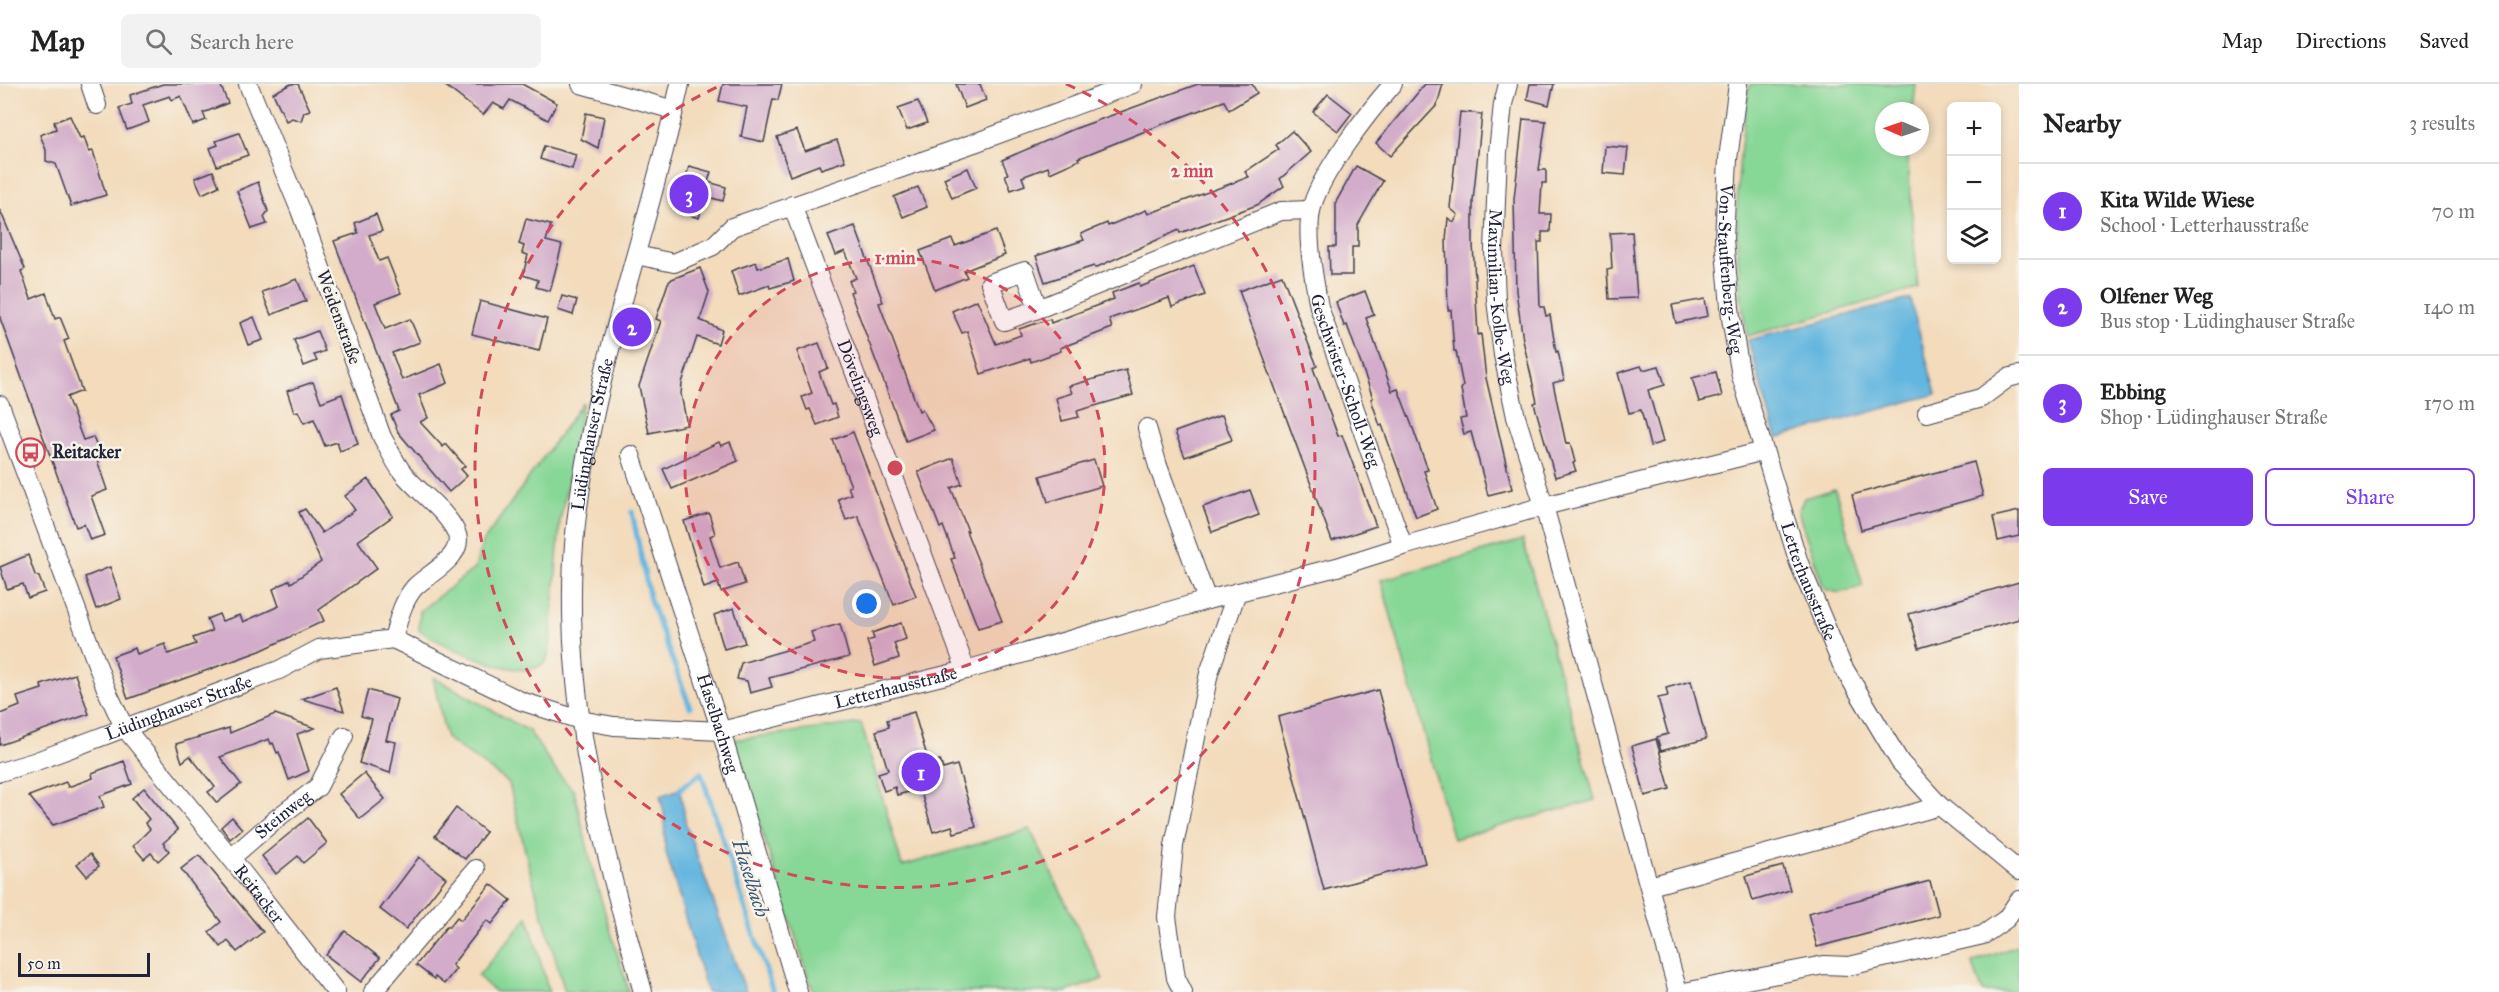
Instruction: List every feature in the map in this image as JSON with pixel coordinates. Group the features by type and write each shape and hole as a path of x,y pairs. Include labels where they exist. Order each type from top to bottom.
{"street":[{"path":"90,84 97,105"},
{"name":"Weidenstraße","path":"248,84 300,210 382,437 402,472 456,533 458,543 454,553 414,588 402,609 393,639"},
{"path":"581,84 674,110"},
{"name":"Lüdinghauser Straße","path":"643,992 613,884 580,720 572,600 576,525 600,387 680,84"},
{"path":"636,255 674,262 713,246 732,227 977,142 1133,84"},
{"name":"Geschwister-Scholl-Weg","path":"1393,84 1343,148 1311,210 1312,266 1319,307 1403,546"},
{"name":"Maximilian-Kolbe-Weg","path":"1508,84 1503,104 1495,203 1496,300 1503,355 1516,417 1544,506"},
{"name":"Von-Stauffenberg-Weg","path":"1738,84 1728,159 1724,239 1731,318 1741,376 1764,451"},
{"name":"Dövelingsweg","path":"792,205 966,670"},
{"path":"1038,309 1025,271 990,283 1004,321 1038,309 1281,211 1311,210"},
{"path":"1927,413 1981,398 2008,378 2019,375"},
{"name":"Reitacker","path":"0,405 6,443 107,691 124,727 336,992"},
{"path":"1148,428 1158,466 1207,600"},
{"name":"Letterhausstraße","path":"580,720 614,726 721,732 966,670 1207,600 1337,567 1544,506 1764,451 1799,563 1842,665 1900,762 1940,806 2019,871"},
{"name":"Haselbachweg","path":"631,455 721,732 798,992"},
{"path":"1544,506 1678,992"},
{"path":"1183,992 1176,978 1167,917 1174,846 1209,673 1237,592"},
{"path":"393,639 521,701 580,720"},
{"name":"Lüdinghauser Straße","path":"0,772 34,762 279,670 319,649 393,639"},
{"name":"Steinweg","path":"231,858 318,787 344,736"},
{"path":"1650,886 1940,806"},
{"path":"373,992 476,869"},
{"path":"1684,992 1824,964 1849,966 1983,935 2006,919 2019,900"}],"green space":[{"path":"1750,84 1916,84 1914,102 1875,102 1875,156 1908,156 1918,288 1747,336 1737,241 1738,178"},
{"path":"583,402 560,521 550,648 546,662 529,670 503,666 457,650 419,630 420,611 475,568 482,543"},
{"path":"1835,489 1863,586 1839,593 1824,589 1798,512 1804,498"},
{"path":"1523,540 1595,800 1453,839 1381,580"},
{"path":"433,677 529,731 556,771 574,791 595,879 629,992 565,992 529,867 509,783 446,738"},
{"path":"861,723 902,866 1030,829 1103,979 1066,992 813,992 733,740"},
{"path":"528,917 549,992 495,992 478,976"},
{"path":"2019,945 2019,992 1983,992 1972,963"}],"water":[{"path":"1910,299 1936,394 1776,438 1748,340"},
{"path":"680,789 686,825 746,992 707,992 665,849 664,812 660,796"}],"building":[{"path":"163,84 220,84 228,103 203,113 206,120 193,125 181,96 172,100 170,96 143,105 149,122 127,130 119,108 132,104 130,95"},
{"path":"291,84 298,84 310,110 304,112 301,121 292,118 286,121 273,93"},
{"path":"443,84 522,84 557,103 548,120 510,100 504,109 493,103 483,115"},
{"path":"723,84 782,84 778,100 773,99 764,142 741,137 747,107 719,101"},
{"path":"956,84 980,84 986,100 965,108"},
{"path":"1198,84 1252,84 1257,93 1229,110 1224,101 1078,158 1079,160 1050,173 1048,167 1022,177 1025,185 1011,190 1002,160 1074,129"},
{"path":"1425,84 1443,84 1437,105 1390,156 1376,143"},
{"path":"1530,84 1554,84 1549,105 1527,99"},
{"path":"1328,94 1352,113 1338,131 1313,112"},
{"path":"918,101 927,123 907,130 898,108"},
{"path":"1460,112 1482,114 1473,201 1478,335 1481,334 1486,378 1512,489 1488,495 1471,432 1464,434 1460,419 1466,418 1461,389 1463,386 1456,351 1454,351 1451,310 1448,310 1446,240 1448,218 1454,222 1458,215 1450,208"},
{"path":"586,113 604,117 598,148 581,139"},
{"path":"70,116 80,138 84,137 89,152 93,151 106,195 71,206 56,164 46,161 46,150 40,135 56,129 54,122"},
{"path":"1523,119 1546,121 1539,170 1546,170 1546,183 1542,183 1540,214 1551,214 1550,232 1542,232 1542,242 1538,242 1540,307 1544,307 1546,316 1550,315 1556,352 1558,351 1564,380 1553,383 1566,444 1570,443 1576,471 1555,477 1534,403 1537,402 1523,340 1516,291 1514,199"},
{"path":"797,130 805,151 837,140 845,161 821,169 819,165 790,176 777,137"},
{"path":"1292,131 1311,152 1280,179 1284,186 1257,205 1180,233 1179,230 1095,268 1094,266 1045,282 1036,256 1084,240 1081,234 1107,223 1108,226 1146,210 1148,214 1249,177 1245,172 1279,149 1276,145"},
{"path":"239,133 248,155 217,166 210,148 218,145 216,141"},
{"path":"544,146 576,155 572,169 540,159"},
{"path":"1605,146 1628,148 1625,175 1603,173"},
{"path":"689,166 711,172 708,182 726,187 723,201 704,196 699,218 682,213 678,207"},
{"path":"1356,166 1383,181 1358,225 1358,247 1352,247 1352,275 1330,275 1329,247 1336,247 1336,202"},
{"path":"968,168 976,188 952,198 944,178"},
{"path":"213,171 219,186 202,194 195,178"},
{"path":"258,182 268,211 264,217 267,224 252,229 237,191"},
{"path":"918,187 927,207 903,217 894,197"},
{"path":"0,210 25,269 21,271 31,299 46,293 55,319 60,317 69,339 64,341 82,391 67,397 83,440 93,437 98,450 94,451 107,490 91,496 105,535 90,540 84,524 76,527 0,318"},
{"path":"376,214 382,231 369,235 379,261 387,258 401,293 375,303 385,329 410,319 420,342 392,353 402,380 441,364 448,383 419,395 428,418 420,422 443,447 446,444 465,466 461,469 467,476 449,492 398,432 391,415 399,411 334,241 358,233 355,223"},
{"path":"526,219 551,225 546,241 562,245 550,291 536,287 538,280 523,275 528,255 522,253 524,246 519,244"},
{"path":"855,226 883,302 879,303 919,411 922,409 934,430 906,441 850,292 853,291 849,281 856,278 845,251 836,255 828,236"},
{"path":"996,231 1005,255 964,271 967,277 935,290 920,251 952,239 955,246"},
{"path":"1632,232 1637,298 1609,299 1607,270 1612,269 1610,233"},
{"path":"788,259 794,281 770,288 769,285 739,296 731,271 756,262 758,268"},
{"path":"1194,266 1205,295 1172,307 1169,298 1109,319 1112,328 1060,348 1061,351 1031,362 1030,358 981,374 967,331 962,333 952,311 977,300 996,344 1021,335 1019,329 1050,319 1051,323 1114,299 1112,293 1139,283 1140,287"},
{"path":"700,268 709,292 700,320 722,330 718,344 697,337 682,383 681,394 687,425 649,433 639,386 661,321 656,319 668,283 672,279"},
{"path":"1282,275 1317,366 1313,368 1338,436 1342,435 1376,526 1332,541 1239,291"},
{"path":"297,279 306,301 271,315 262,292"},
{"path":"1365,291 1374,315 1366,318 1392,391 1398,389 1411,423 1428,470 1424,471 1437,509 1416,517 1382,425 1380,426 1371,399 1373,398 1347,325 1344,326 1336,302"},
{"path":"562,296 577,300 573,315 558,310"},
{"path":"1705,299 1708,316 1676,323 1672,305"},
{"path":"480,301 547,319 539,351 472,334"},
{"path":"254,317 263,340 248,345 240,323"},
{"path":"317,331 325,351 314,355 317,361 304,366 294,340"},
{"path":"819,343 828,368 819,372 838,417 817,425 802,397 812,393 797,351"},
{"path":"1641,366 1643,370 1659,366 1665,385 1648,390 1663,442 1650,446 1641,410 1629,413 1618,373"},
{"path":"1126,370 1133,395 1077,411 1079,417 1062,421 1056,398 1072,393 1069,386"},
{"path":"1716,372 1722,396 1699,402 1692,378"},
{"path":"313,382 321,402 342,394 358,444 340,451 337,442 325,446 314,419 304,423 298,411 294,412 287,391"},
{"path":"1222,415 1232,440 1185,457 1175,432"},
{"path":"853,432 916,596 894,605 858,516 846,520 838,499 851,494 848,487 851,486 833,440"},
{"path":"719,442 721,446 730,442 738,461 672,489 663,469"},
{"path":"953,458 962,484 951,488 1002,621 978,628 951,559 955,558 943,526 940,528 918,472"},
{"path":"1094,460 1102,486 1048,502 1040,476"},
{"path":"1974,462 1983,496 1861,530 1852,495"},
{"path":"368,479 393,516 358,541 377,568 319,610 324,621 260,651 128,699 113,656 135,648 137,654 165,644 168,654 196,644 193,638 212,631 207,619 219,614 222,621 240,615 243,622 279,606 273,589 290,580 291,583 321,562 299,512 305,509 322,533 355,510 345,496"},
{"path":"1250,490 1259,515 1212,532 1203,507"},
{"path":"2019,511 2019,536 1998,541 1993,517"},
{"path":"709,513 715,534 710,536 720,568 738,562 745,584 721,592 718,583 704,588 684,521"},
{"path":"28,555 35,575 39,577 45,592 28,598 23,584 7,589 0,567"},
{"path":"110,567 121,599 96,609 85,577"},
{"path":"2019,582 2019,619 1919,648 1909,614"},
{"path":"734,608 745,643 724,649 714,615"},
{"path":"901,623 906,639 894,643 899,658 875,666 867,641 874,639 872,633"},
{"path":"840,624 849,657 769,678 772,687 750,693 747,681 737,679 741,663 814,642 811,632"},
{"path":"75,674 89,714 0,745 0,714 20,706 17,697 42,689 41,685"},
{"path":"1691,681 1706,739 1661,751 1657,737 1668,734 1658,698 1668,696 1666,688"},
{"path":"336,687 344,711 302,699"},
{"path":"368,690 397,699 386,740 396,742 390,773 359,763 372,719 361,716"},
{"path":"1378,690 1425,863 1324,890 1278,717"},
{"path":"914,712 929,763 940,760 943,769 957,765 976,827 954,833 952,826 933,832 920,789 897,795 895,787 884,791 878,773 888,770 876,731 889,727 887,720"},
{"path":"275,714 315,728 297,734 309,771 289,780 279,752 277,753 269,739 220,757 241,784 217,803 208,792 215,787 190,756 182,762 176,744 229,728 230,733"},
{"path":"1656,739 1670,789 1645,796 1632,746"},
{"path":"124,761 132,784 100,796 104,807 53,825 29,796 66,782 68,787 93,778 92,773"},
{"path":"364,773 385,799 360,819 339,794"},
{"path":"144,788 178,830 163,843 169,851 158,861 151,853 144,859 133,846 150,829 145,823 149,819 132,798"},
{"path":"456,808 486,832 465,859 435,836"},
{"path":"232,817 242,829 230,839 221,827"},
{"path":"308,818 327,843 303,863 298,856 276,874 262,856"},
{"path":"90,854 99,866 87,876 77,864"},
{"path":"199,855 263,932 237,952 228,941 221,947 209,932 221,922 181,869"},
{"path":"419,857 446,878 406,929 380,909"},
{"path":"1783,866 1790,890 1753,901 1746,876"},
{"path":"1930,881 1939,915 1817,947 1808,913"},
{"path":"491,884 511,900 492,924 487,920 452,965 456,969 444,984 435,977 434,979 416,965 447,926 449,927 457,917 461,920"},
{"path":"345,931 380,958 361,982 326,955"}],"waterway":[{"name":"Haselbach","path":"632,512 650,600 690,707"},
{"name":"Haselbach","path":"680,789 701,773 773,992"}],"place":[{"name":"Ebbing","path":"689,194"},
{"name":"Olfener Weg","path":"632,327"},
{"name":"Reitacker","path":"31,452"},
{"name":"Kita Wilde Wiese","path":"921,772"}]}
